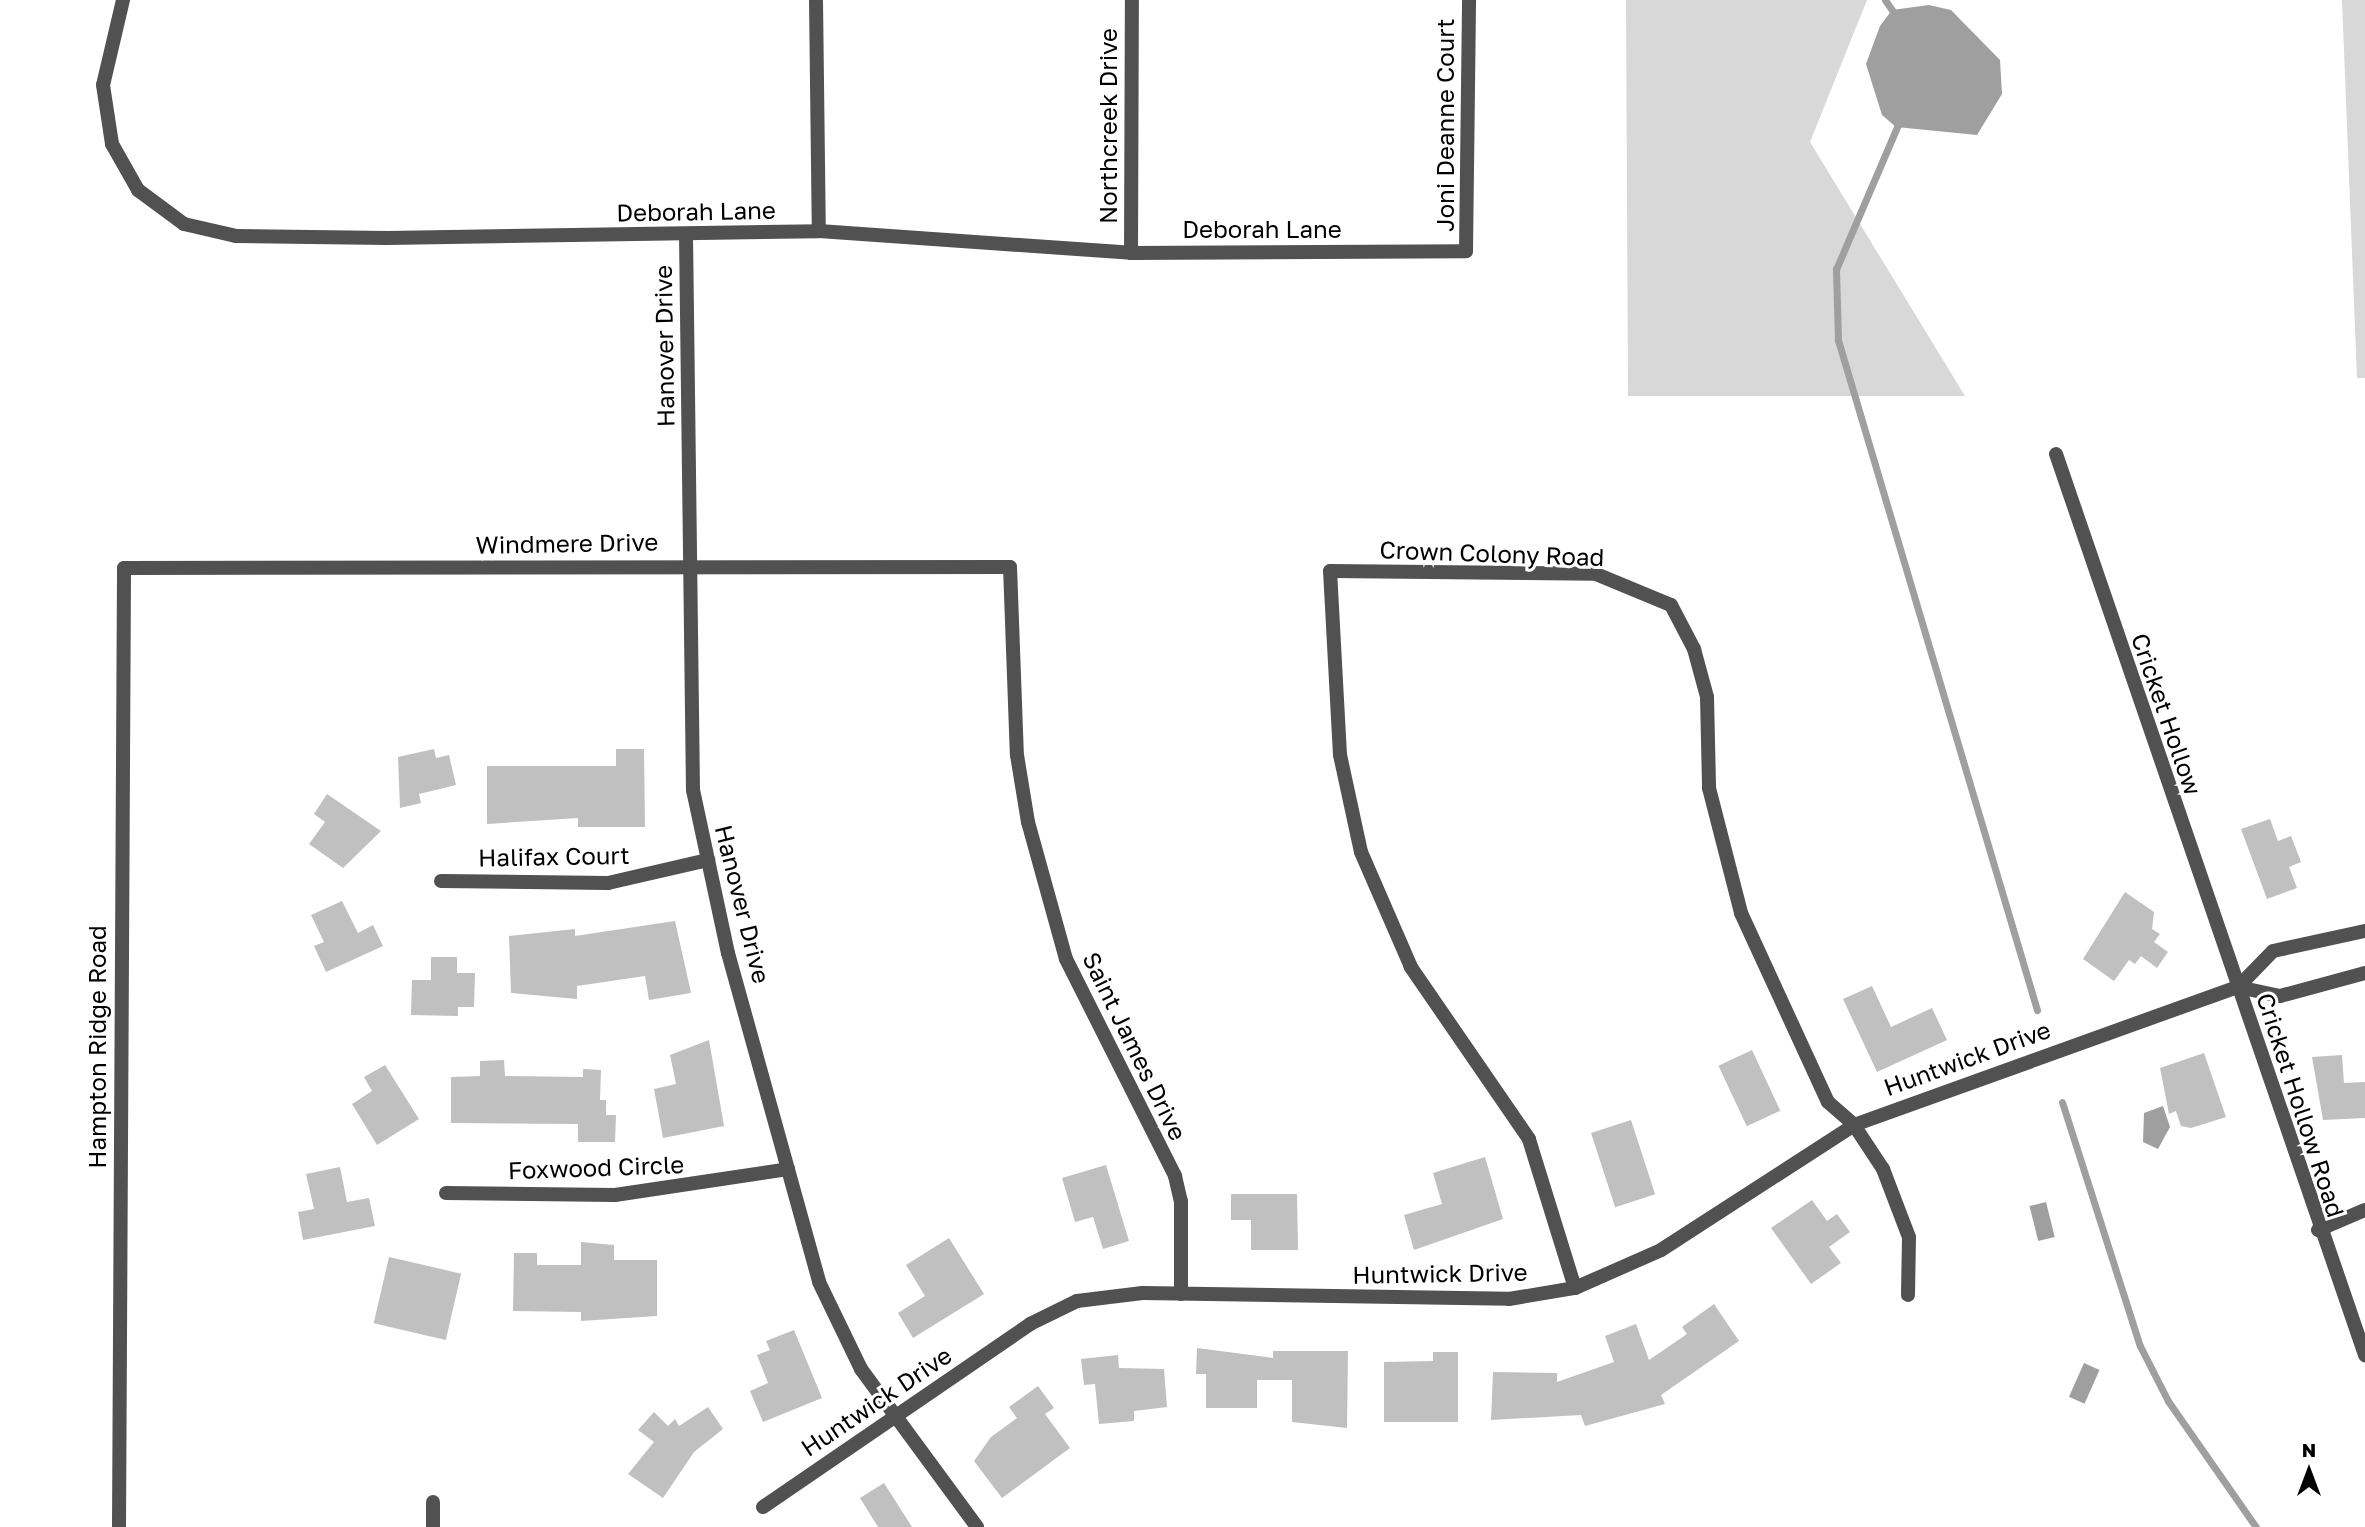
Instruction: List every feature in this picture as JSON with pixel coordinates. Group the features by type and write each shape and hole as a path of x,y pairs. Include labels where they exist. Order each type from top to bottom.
{"street":[{"name":"Deborah Lane","path":"123,0 103,85 112,144 138,190 184,224 236,236 819,231 1130,253 1466,251"},
{"path":"816,0 819,231"},
{"name":"Northcreek Drive","path":"1130,253 1132,0"},
{"name":"Joni Deanne Court","path":"1466,251 1469,0"},
{"name":"Hanover Drive","path":"686,234 693,790 708,860 819,1282 861,1369 977,1527"},
{"name":"Cricket Hollow","path":"2056,454 2238,987"},
{"name":"Windmere Drive","path":"124,568 690,565 1010,568"},
{"name":"Hampton Ridge Road","path":"118,1527 124,568"},
{"name":"Saint James Drive","path":"1010,568 1017,755 1028,822 1066,959 1175,1176 1181,1201 1181,1294"},
{"name":"Crown Colony Road","path":"1575,1287 1529,1139 1411,967 1362,852 1340,755 1330,572 1596,574 1671,605 1694,649 1707,697 1709,788 1741,914 1828,1102 1854,1125 1883,1168 1909,1237 1908,1295"},
{"name":"Halifax Court","path":"441,881 608,883 708,860"},
{"name":"Huntwick Drive","path":"763,1507 894,1415 1077,1301 1181,1294 1509,1299 1575,1287 1661,1250 1854,1125 2238,987 2273,951 2365,931"},
{"path":"2238,987 2280,996 2365,974"},
{"name":"Cricket Hollow Road","path":"2238,987 2318,1230 2365,1355"},
{"name":"Foxwood Circle","path":"446,1193 615,1195 788,1169"},
{"path":"2318,1230 2365,1210"},
{"path":"433,1502 433,1527"}],"shaded area":[{"path":"1626,0 1867,0 1810,142 1965,396 1628,396"},
{"path":"2342,0 2365,0 2365,378 2357,378"},
{"path":"1929,5 1951,10 2000,60 2002,94 1977,135 1896,127 1882,115 1866,64 1880,26 1892,10"},
{"path":"2163,1106 2170,1127 2158,1149 2143,1142 2144,1113"},
{"path":"2046,1202 2055,1237 2038,1241 2030,1206"},
{"path":"2084,1363 2100,1370 2084,1404 2069,1397"}],"building":[{"path":"434,749 436,758 449,755 456,785 419,794 421,803 400,808 398,757"},
{"path":"616,749 644,749 645,827 578,827 578,818 487,824 487,766 616,766"},
{"path":"327,794 381,831 343,868 309,844 325,822 314,814"},
{"path":"2270,819 2278,841 2291,836 2301,862 2289,867 2297,888 2267,899 2241,829"},
{"path":"2125,892 2154,912 2152,929 2160,934 2154,942 2168,952 2157,968 2141,956 2135,964 2129,960 2114,981 2083,959"},
{"path":"342,901 358,933 373,925 383,946 326,972 314,946 324,942 311,915"},
{"path":"675,921 691,993 649,1000 645,976 577,986 577,999 511,993 509,936 575,929 575,936"},
{"path":"431,957 457,957 457,973 475,973 474,1007 458,1007 458,1016 411,1015 412,980 431,980"},
{"path":"1872,986 1891,1027 1932,1008 1947,1040 1877,1072 1843,999"},
{"path":"709,1040 724,1126 663,1138 654,1089 676,1084 670,1055"},
{"path":"1752,1050 1780,1111 1747,1126 1718,1066"},
{"path":"2204,1053 2226,1117 2191,1128 2181,1126 2176,1111 2169,1114 2160,1068"},
{"path":"2342,1055 2344,1083 2365,1082 2365,1118 2323,1120 2312,1057"},
{"path":"504,1060 505,1076 583,1077 583,1069 601,1070 600,1100 606,1100 606,1115 616,1115 615,1142 578,1142 578,1124 451,1123 451,1077 480,1076 480,1061"},
{"path":"385,1065 419,1119 377,1145 352,1104 372,1091 364,1077"},
{"path":"1631,1120 1655,1194 1615,1207 1591,1133"},
{"path":"1485,1157 1503,1219 1414,1250 1404,1215 1442,1204 1433,1173"},
{"path":"1106,1165 1129,1241 1103,1249 1093,1217 1075,1222 1062,1178"},
{"path":"340,1167 347,1202 369,1198 375,1226 303,1240 298,1212 314,1209 306,1174"},
{"path":"1231,1194 1297,1194 1298,1250 1251,1250 1251,1220 1231,1220"},
{"path":"1812,1200 1827,1221 1837,1214 1850,1232 1829,1247 1841,1263 1811,1284 1771,1228"},
{"path":"949,1238 984,1294 913,1338 898,1313 925,1296 906,1265"},
{"path":"581,1242 614,1245 614,1260 657,1260 657,1316 581,1321 581,1312 513,1311 514,1253 537,1253 537,1265 581,1265"},
{"path":"389,1257 461,1274 446,1340 374,1323"},
{"path":"1714,1304 1739,1341 1661,1395 1665,1404 1585,1426 1581,1415 1491,1420 1493,1372 1557,1373 1557,1382 1614,1362 1605,1336 1636,1324 1649,1360 1687,1334 1682,1327"},
{"path":"794,1330 822,1398 763,1422 750,1391 768,1383 757,1355 770,1350 766,1341"},
{"path":"1197,1348 1273,1358 1273,1351 1348,1351 1347,1428 1292,1422 1292,1380 1257,1380 1257,1408 1206,1408 1206,1374 1196,1374"},
{"path":"1433,1352 1458,1352 1458,1422 1384,1422 1384,1362 1433,1361"},
{"path":"1118,1355 1119,1368 1164,1369 1167,1407 1134,1411 1134,1421 1099,1424 1095,1384 1084,1385 1081,1359"},
{"path":"1038,1386 1054,1408 1045,1414 1070,1448 1002,1498 974,1461 991,1437 1017,1418 1009,1407"},
{"path":"708,1407 723,1429 694,1452 663,1498 628,1474 654,1442 638,1430 654,1412 668,1426 675,1419 679,1426"},
{"path":"884,1483 912,1527 878,1527 860,1498"}],"waterway":[{"path":"1885,0 1897,17"},
{"path":"1900,120 1836,269 1838,340 2037,1010"},
{"path":"2062,1102 2140,1346 2168,1401 2256,1527"}]}
